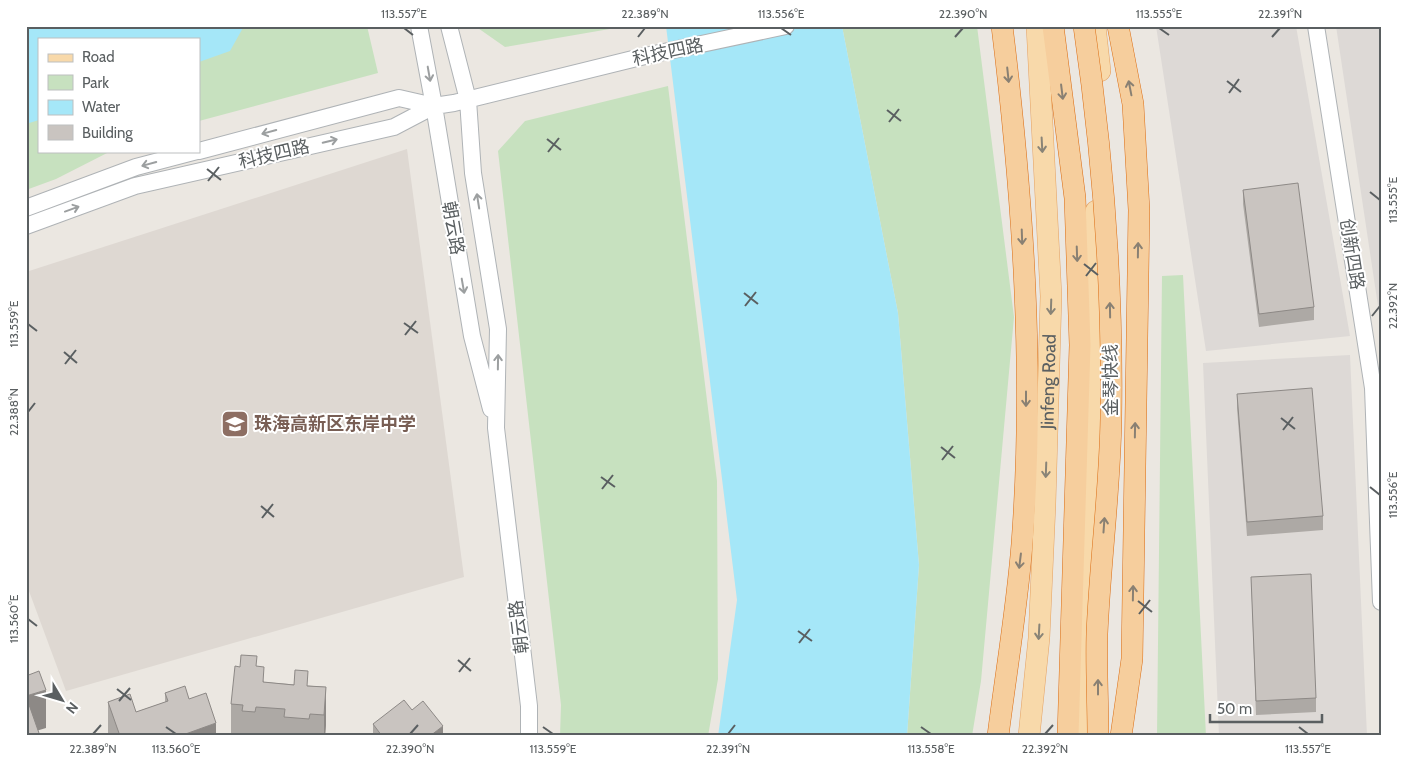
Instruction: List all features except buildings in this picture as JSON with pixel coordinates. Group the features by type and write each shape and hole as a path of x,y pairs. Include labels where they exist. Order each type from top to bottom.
{"highway":[{"path":"998,736 1022,545 1026,445 1026,333 1020,198 1002,26"},
{"name":"金琴快线","path":"1053,26 1075,198 1080,345 1068,736"},
{"name":"金琴快线","path":"1084,26 1095,98 1105,204 1110,305 1111,420 1097,635 1098,736"},
{"path":"1118,26 1133,104 1139,210 1132,659 1121,736"}],"main road":[{"name":"Jinfeng Road","path":"1029,736 1039,638 1044,542 1051,296 1037,26"},
{"path":"1079,736 1092,436 1100,64 1095,26"}],"street":[{"name":"朝云路","path":"419,26 472,336 496,428 529,706 528,736"},
{"name":"朝云路","path":"449,26 468,100 474,173 498,329 496,428"},
{"name":"科技四路","path":"26,226 135,186 394,126 434,106 468,100 646,56 786,26"},
{"name":"创新四路","path":"1316,26 1377,388 1381,602"},
{"name":"科技四路","path":"200,150 399,98 434,106"},
{"name":"科技四路","path":"26,208 136,167 194,152"},
{"path":"1127,736 1132,659"}],"shaded area":[{"path":"1156,26 1296,26 1350,336 1206,351"},
{"path":"1336,26 1381,26 1381,326"},
{"name":"珠海高新区东岸中学","path":"407,149 464,577 66,691 26,583 26,272"},
{"path":"1350,355 1367,736 1219,736 1203,363"}],"green space":[{"path":"26,26 367,26 378,73 200,121 200,38 38,38 38,152 109,152 56,179 26,190"},
{"path":"475,26 627,26 505,47"},
{"path":"842,26 977,26 1014,317 981,681 972,736 907,736 919,565 898,313"},
{"path":"668,86 717,481 718,679 708,736 560,736 561,705 498,151 525,121"},
{"path":"1183,275 1206,736 1157,736 1162,276"}],"water":[{"path":"26,26 244,26 230,51 200,62 200,38 38,38 38,120 26,124"},
{"path":"666,26 842,26 898,313 919,565 907,736 718,736 737,600"}],"place":[{"name":"珠海高新区东岸中学","path":"235,424"}]}
